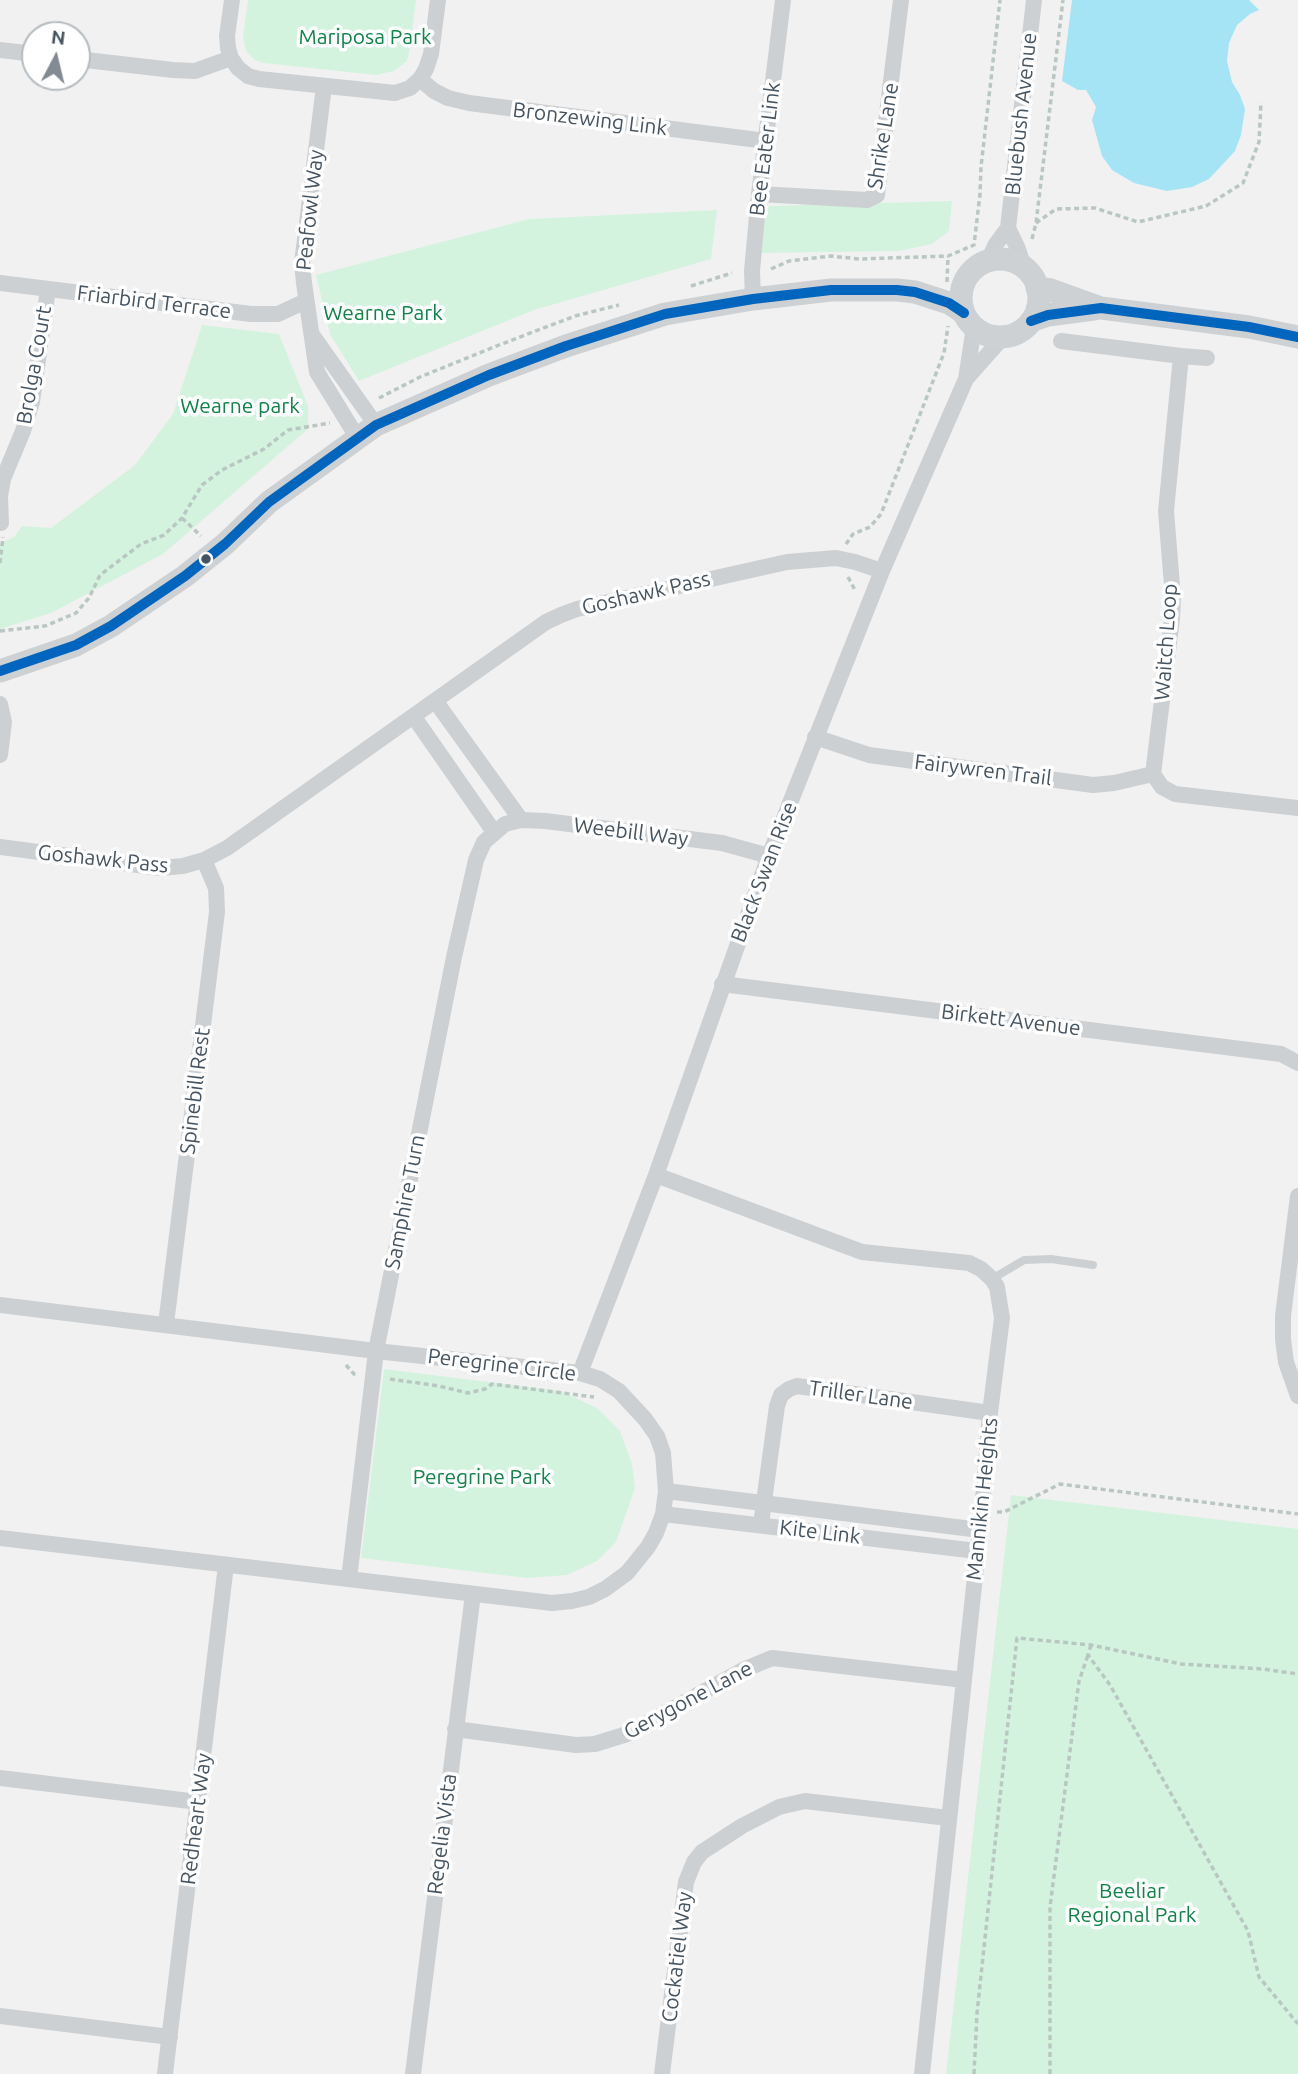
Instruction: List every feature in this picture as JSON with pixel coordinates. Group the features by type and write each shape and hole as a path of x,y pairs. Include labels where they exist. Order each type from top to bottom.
{"street":[{"path":"232,0 228,48 238,68 248,76 394,93 410,88 426,69 431,54 438,0"},
{"name":"Bee Eater Link","path":"753,299 752,271 759,194 783,0"},
{"name":"Shrike Lane","path":"759,194 867,200 877,195 901,0"},
{"name":"Bluebush Avenue","path":"988,261 1008,228 1034,0"},
{"path":"0,50 21,52"},
{"path":"91,61 195,71 231,58"},
{"name":"Bronzewing Link","path":"420,79 448,98 469,103 766,141"},
{"name":"Peafowl Way","path":"324,86 302,263 306,301 312,334 367,431"},
{"name":"Bluebush Avenue","path":"1008,228 1018,249 1027,257"},
{"path":"969,320 961,302 961,289 975,267 988,261 1027,257 1037,288 1038,306 1031,321"},
{"path":"915,292 966,278"},
{"name":"Friarbird Terrace","path":"0,283 251,314 278,314 306,301"},
{"path":"1037,288 1051,290 1101,308 1249,327 1298,337"},
{"name":"Brolga Court","path":"1,523 0,496 3,479 32,402 48,289"},
{"path":"0,671 76,645 131,613 185,576 225,544 269,502 367,431 453,390 566,346 664,314 753,299 831,290 915,292 949,303 988,335 1004,336 1019,331 1031,321 1048,315 1101,308"},
{"name":"Black Swan Rise","path":"966,379 969,320"},
{"name":"Black Swan Rise","path":"580,1373 656,1175 769,856 882,570 966,379 1004,336"},
{"path":"1061,341 1207,358"},
{"name":"Waitch Loop","path":"1153,774 1172,619 1173,598 1166,510 1181,356"},
{"name":"Goshawk Pass","path":"0,847 161,868 204,860 227,848 546,622 577,609 787,562 836,558 882,570"},
{"path":"436,702 521,820"},
{"path":"0,704 4,722 0,755"},
{"path":"414,717 494,832"},
{"name":"Fairywren Trail","path":"815,737 869,755 1093,785 1153,774"},
{"path":"1153,774 1162,788 1175,794 1298,808"},
{"name":"Weebill Way","path":"494,832 505,824 521,820 545,821 722,843 769,856"},
{"name":"Samphire Turn","path":"349,1579 376,1351 423,1105 476,860 484,842 494,832"},
{"name":"Spinebill Rest","path":"166,1324 217,912 216,888 204,860"},
{"name":"Birkett Avenue","path":"722,984 1281,1054 1297,1061"},
{"path":"656,1175 862,1252 969,1263 992,1279"},
{"path":"1298,1196 1283,1316 1283,1339 1286,1363 1298,1396"},
{"name":"Mannikin Heights","path":"922,2074 1002,1318 997,1287 992,1279"},
{"name":"Peregrine Circle","path":"0,1305 580,1373 600,1379 619,1391 645,1419 657,1436 663,1453 666,1491 663,1514 649,1547 620,1580 589,1597 552,1603 0,1538"},
{"name":"Triller Lane","path":"761,1524 777,1406 781,1395 789,1389 797,1386 990,1413"},
{"name":"Kite Link","path":"666,1491 980,1530"},
{"name":"Kite Link","path":"663,1514 977,1551"},
{"name":"Redheart Way","path":"165,2074 226,1565"},
{"name":"Regelia Vista","path":"413,2074 473,1594"},
{"name":"Gerygone Lane","path":"455,1729 576,1745 595,1744 627,1734 743,1670 772,1658 964,1680"},
{"path":"0,1778 198,1802"},
{"name":"Cockatiel Way","path":"662,2074 686,1882 694,1862 702,1852 742,1826 779,1807 805,1801 948,1818"},
{"path":"0,2016 170,2037"}],"lane":[{"path":"992,1279 1024,1260 1051,1259 1093,1265"}],"path":[{"path":"771,268 789,261 831,256 859,259 948,256 974,245 1000,0"},
{"path":"1027,257 1036,223 1063,0"},
{"path":"1036,223 1056,209 1095,208 1138,222 1206,206 1243,183 1259,142 1261,102"},
{"path":"0,631 45,626 76,613 89,598 100,575 141,544 164,535 182,518 202,485 222,470 264,449 288,430 332,423"},
{"path":"182,518 203,538"},
{"path":"0,563 3,540 1,523"},
{"path":"982,1511 1004,1512 1060,1484 1298,1514"},
{"path":"974,2074 977,2013 1017,1638 1091,1645 1181,1664 1298,1674"},
{"path":"1050,2074 1050,1907 1079,1681 1091,1645"},
{"path":"1088,1655 1110,1685 1248,1931 1259,1977 1298,2024"}],"green space":[{"name":"Mariposa Park","path":"248,0 416,0 407,61 394,71 376,75 255,60 246,51 243,36"},
{"path":"952,201 949,231 932,244 899,251 757,253 760,213 770,206"},
{"name":"Wearne Park","path":"717,210 711,259 534,310 359,381 330,334 316,275 529,219"},
{"name":"Wearne park","path":"202,325 279,334 308,406 308,429 163,554 51,613 0,629 0,543 14,537 22,526 51,528 135,465 173,414"},
{"name":"Peregrine Park","path":"384,1369 561,1391 597,1408 620,1431 632,1464 635,1488 616,1542 597,1561 567,1575 527,1578 361,1558"},
{"name":"Beeliar Regional Park","path":"1011,1495 1298,1529 1298,2074 946,2074"}],"water":[{"path":"1072,0 1249,0 1259,10 1237,25 1229,43 1227,61 1232,82 1245,109 1241,135 1235,151 1209,179 1192,187 1167,191 1134,183 1112,170 1102,156 1092,120 1096,107 1086,90 1078,90 1062,81"}],"transit line":[{"path":"0,671 76,645 111,626 185,576 225,544 269,502 376,425 489,375 566,346 665,314 753,299 831,290 915,292 949,303 964,313"},
{"path":"1031,321 1048,315 1101,308 1249,327 1298,337"}]}
